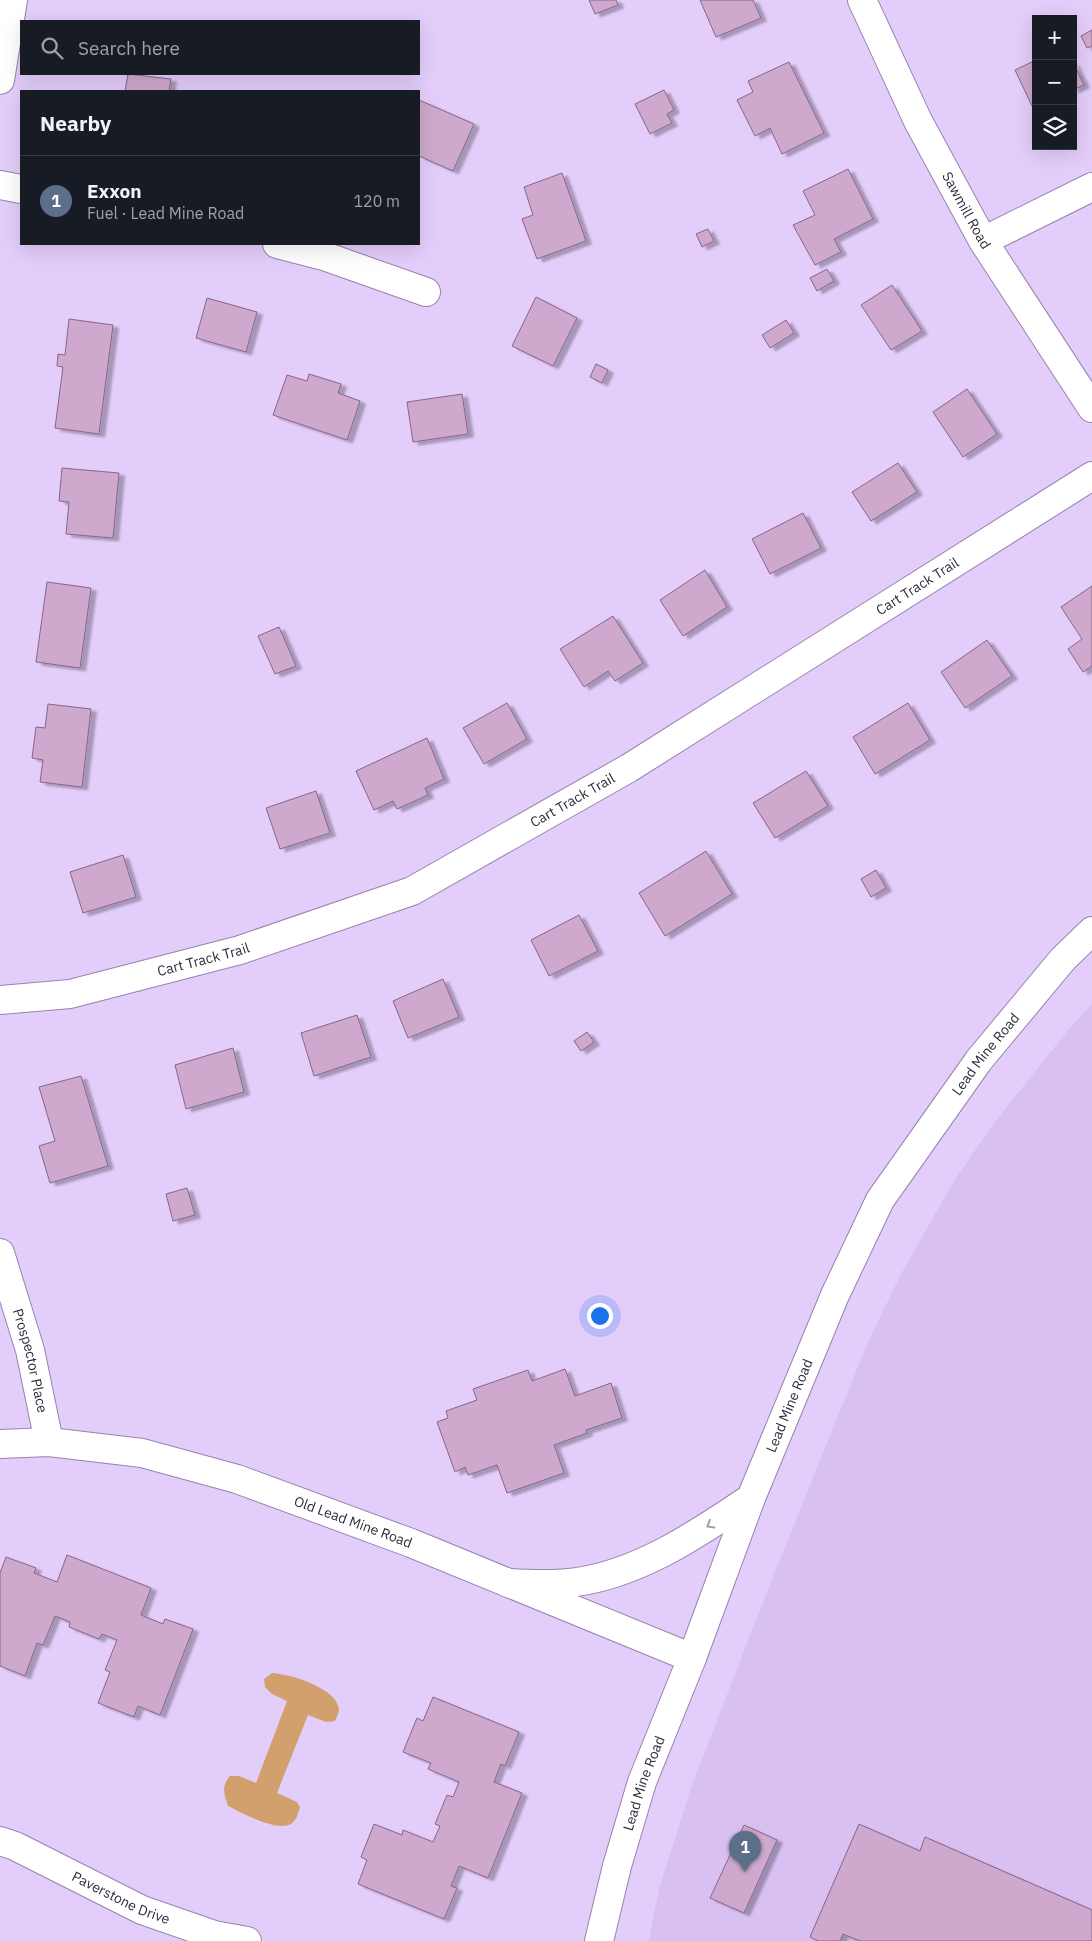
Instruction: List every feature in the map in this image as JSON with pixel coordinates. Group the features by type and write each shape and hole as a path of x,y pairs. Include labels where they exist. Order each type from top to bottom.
{"street":[{"path":"0,80 13,0"},
{"name":"Sawmill Road","path":"862,0 918,121 983,241 1092,408"},
{"path":"0,185 20,189"},
{"path":"983,241 1092,187"},
{"path":"281,245 327,257 426,292"},
{"name":"Cart Track Trail","path":"0,1000 70,994 231,953 412,891 629,768 1092,476"},
{"name":"Lead Mine Road","path":"599,1941 616,1866 642,1782 692,1658 751,1498 834,1295 880,1200 979,1060 1063,959 1092,931"},
{"name":"Prospector Place","path":"0,1253 30,1350 49,1442"},
{"name":"Old Lead Mine Road","path":"0,1444 49,1442 142,1453 237,1479 411,1543 692,1658"},
{"path":"508,1582 543,1584 571,1582 622,1570 664,1553 751,1498"},
{"name":"Paverstone Drive","path":"0,1841 15,1846 142,1910 214,1934 247,1941"}],"shaded area":[{"path":"1092,1004 1092,1941 649,1941 659,1889 692,1785 770,1584 868,1342 901,1274 952,1184 991,1127 1069,1029"},
{"path":"272,1673 301,1679 322,1689 337,1702 339,1710 335,1721 326,1722 308,1715 277,1793 297,1802 300,1807 295,1820 285,1826 277,1826 260,1821 228,1806 224,1790 225,1783 230,1776 239,1776 256,1783 287,1701 272,1694 265,1687 264,1679"}],"building":[{"path":"589,0 616,0 618,5 595,14"},
{"path":"700,0 753,0 761,18 716,37"},
{"path":"1092,30 1092,46 1087,48 1081,36"},
{"path":"789,62 824,133 782,154 770,128 755,136 737,100 753,92 748,81"},
{"path":"1032,62 1032,106 1015,70"},
{"path":"1077,70 1084,85 1077,88"},
{"path":"128,75 171,79 169,90 125,90"},
{"path":"664,90 674,110 667,114 672,123 650,134 635,104"},
{"path":"420,100 474,124 453,171 420,156"},
{"path":"848,169 873,219 834,239 841,252 815,265 793,225 815,215 803,191"},
{"path":"562,173 586,241 537,259 522,219 533,215 524,187"},
{"path":"708,229 714,241 702,247 696,234"},
{"path":"827,269 834,281 817,291 810,278"},
{"path":"892,285 922,331 891,350 861,305"},
{"path":"536,297 577,318 553,366 512,346"},
{"path":"207,298 257,312 246,352 196,338"},
{"path":"69,319 113,325 99,434 55,428 63,367 57,366 58,354 65,355"},
{"path":"786,320 794,333 770,348 762,335"},
{"path":"596,364 608,370 602,383 590,377"},
{"path":"309,374 341,384 338,393 360,401 347,440 273,415 287,375 307,381"},
{"path":"967,389 997,434 963,457 933,412"},
{"path":"462,394 468,434 413,442 407,402"},
{"path":"898,463 917,492 871,521 852,492"},
{"path":"62,468 119,473 113,538 66,534 69,502 59,501"},
{"path":"803,513 821,548 770,574 752,539"},
{"path":"705,570 727,607 683,636 660,600"},
{"path":"47,582 91,588 80,668 36,662"},
{"path":"1092,586 1092,666 1083,672 1068,649 1082,639 1061,607"},
{"path":"613,616 643,663 615,681 608,671 584,687 560,649"},
{"path":"279,627 296,666 275,674 258,636"},
{"path":"987,640 1012,676 965,708 941,672"},
{"path":"507,703 527,739 484,764 463,728"},
{"path":"908,703 930,740 875,774 853,737"},
{"path":"48,704 91,709 82,787 40,782 43,760 32,758 36,727 45,728"},
{"path":"427,738 444,779 425,788 428,795 397,809 393,801 374,810 356,771"},
{"path":"806,771 828,806 775,838 753,803"},
{"path":"316,791 330,833 280,849 266,808"},
{"path":"706,851 732,894 665,936 639,893"},
{"path":"123,855 136,897 83,913 70,872"},
{"path":"876,870 886,888 871,897 861,879"},
{"path":"579,915 598,951 549,976 531,940"},
{"path":"443,979 459,1017 408,1038 393,1001"},
{"path":"357,1015 371,1057 314,1076 301,1033"},
{"path":"587,1032 594,1042 581,1051 574,1041"},
{"path":"233,1048 244,1092 186,1109 175,1065"},
{"path":"81,1076 108,1166 50,1183 39,1146 55,1141 39,1087"},
{"path":"187,1188 195,1215 173,1221 166,1194"},
{"path":"565,1369 575,1396 611,1383 622,1418 586,1430 587,1433 554,1445 564,1473 507,1493 497,1465 468,1475 465,1467 455,1472 437,1422 448,1418 446,1411 477,1400 473,1389 528,1370 532,1381"},
{"path":"67,1555 151,1588 141,1615 163,1624 165,1619 193,1629 160,1715 138,1706 134,1717 98,1703 110,1672 105,1670 117,1640 102,1634 99,1639 69,1627 70,1622 55,1616 43,1645 37,1643 25,1676 0,1666 0,1573 6,1557 36,1568 34,1573 57,1582"},
{"path":"433,1697 519,1732 505,1766 501,1764 494,1782 522,1793 488,1878 459,1866 451,1886 457,1888 444,1919 358,1884 367,1860 361,1857 374,1824 402,1835 403,1830 433,1842 440,1826 435,1824 447,1795 453,1797 459,1782 428,1769 431,1763 403,1752 417,1718 423,1721"},
{"path":"859,1824 920,1851 925,1837 1092,1910 1092,1941 860,1941 843,1934 840,1941 818,1941 810,1937"},
{"path":"744,1825 777,1840 744,1913 710,1898"}],"place":[{"name":"Exxon","path":"745,1872"}]}
